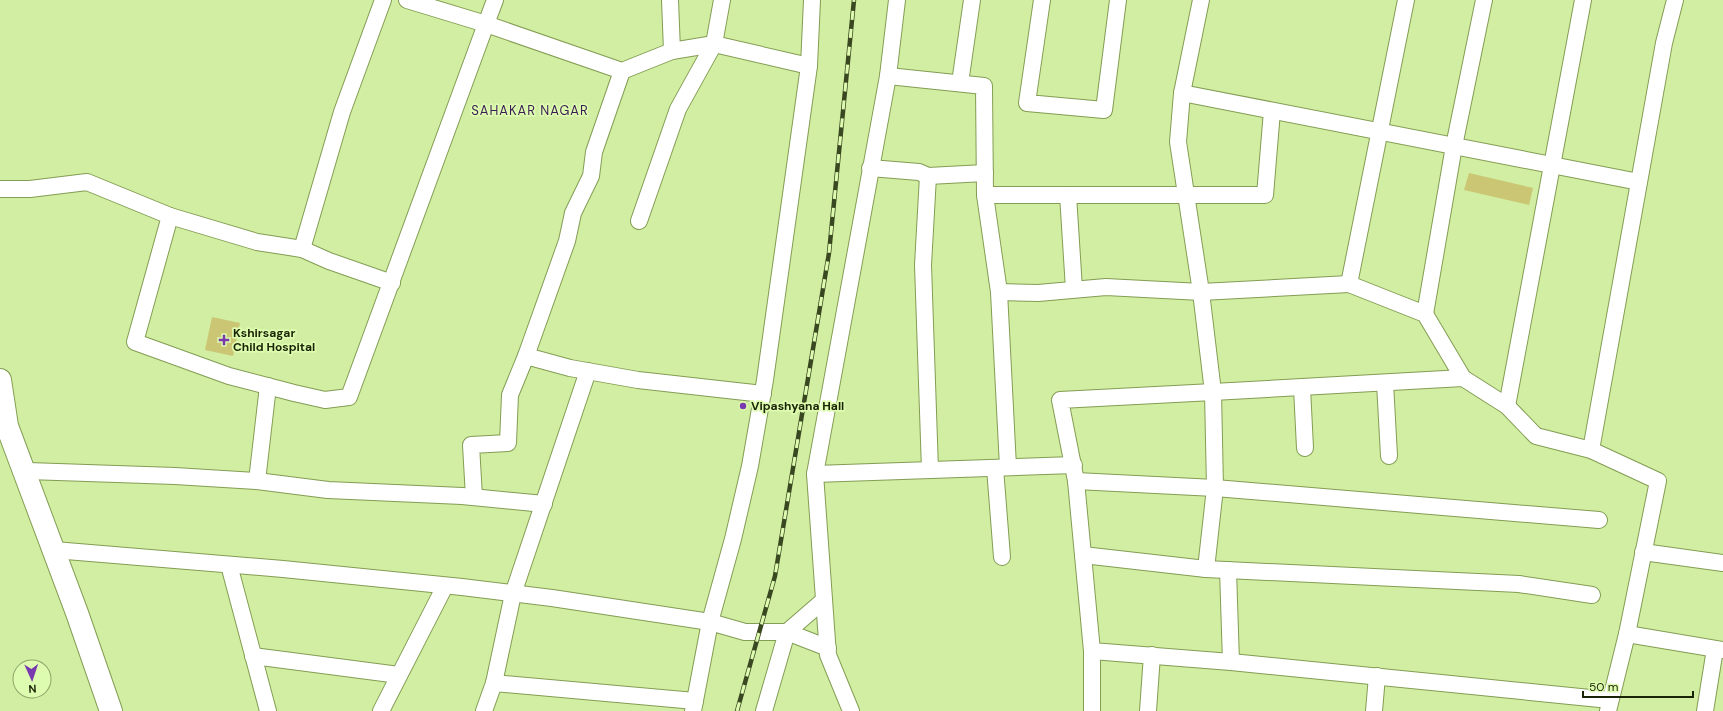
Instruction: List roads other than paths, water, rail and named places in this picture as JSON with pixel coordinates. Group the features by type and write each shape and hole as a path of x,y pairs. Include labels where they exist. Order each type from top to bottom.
{"street":[{"path":"302,249 342,112 383,0"},
{"path":"407,0 486,24 622,71 672,51 714,44 809,66"},
{"path":"170,216 135,342 229,376 325,400 349,398 495,0"},
{"path":"670,0 672,51"},
{"path":"639,220 678,109 714,44 722,0"},
{"path":"494,683 694,706 710,622 733,539 750,466 763,394 809,66 812,0"},
{"path":"850,711 828,655 815,474 888,76 897,0"},
{"path":"960,83 972,0"},
{"path":"1042,0 1027,103 1104,110 1118,0"},
{"path":"1200,0 1182,93 1178,142 1201,292 1213,392 1215,488 1206,568"},
{"path":"1349,284 1406,0"},
{"path":"1425,314 1454,146 1484,0"},
{"path":"1507,406 1551,165 1584,0"},
{"path":"1591,450 1664,43 1675,0"},
{"path":"474,497 471,445 508,443 510,395 526,356 567,241 573,213 591,176 596,146 622,71"},
{"path":"888,76 984,86 985,195 1000,292 1002,557"},
{"path":"1182,93 1639,182"},
{"path":"985,195 1265,195 1272,111"},
{"path":"870,168 919,172 928,176 985,173"},
{"path":"928,176 923,265 930,470"},
{"path":"0,189 30,190 87,182 170,216 257,242 302,249 329,261 392,284"},
{"path":"1068,195 1074,289"},
{"path":"1000,292 1038,293 1106,287 1201,292 1349,284 1425,314 1463,378 1507,406 1536,436 1591,450 1658,481 1627,634 1609,706 1377,676 1152,655 1092,651"},
{"path":"526,356 588,371 638,380 763,394"},
{"path":"484,711 494,683 513,594 588,371"},
{"path":"1092,711 1092,651 1075,473 1060,400 1302,388 1463,378"},
{"path":"0,380 7,426 54,550 111,711"},
{"path":"1385,382 1389,456"},
{"path":"257,481 268,386"},
{"path":"1302,388 1305,448"},
{"path":"815,474 1001,468 1075,473 1215,488 1599,520"},
{"path":"25,472 159,475 257,481 328,490 474,497 544,504"},
{"path":"54,550 229,565 513,594 710,622 745,632 787,632 828,648"},
{"path":"1643,552 1723,564"},
{"path":"1083,555 1228,570 1519,584 1592,595"},
{"path":"229,565 268,711"},
{"path":"1228,570 1230,662"},
{"path":"381,711 446,586"},
{"path":"764,711 787,632 824,600"},
{"path":"1627,634 1719,650 1705,711"},
{"path":"1148,711 1152,655"},
{"path":"253,656 399,675"},
{"path":"1374,711 1377,676"}],"railway":[{"path":"737,711 775,576 829,253 854,0"}],"place":[{"name":"Kshirsagar Child Hospital","path":"224,340"},
{"name":"Vipashyana Hall","path":"743,406"}],"district":[{"name":"SAHAKAR NAGAR","path":"530,110"}]}
